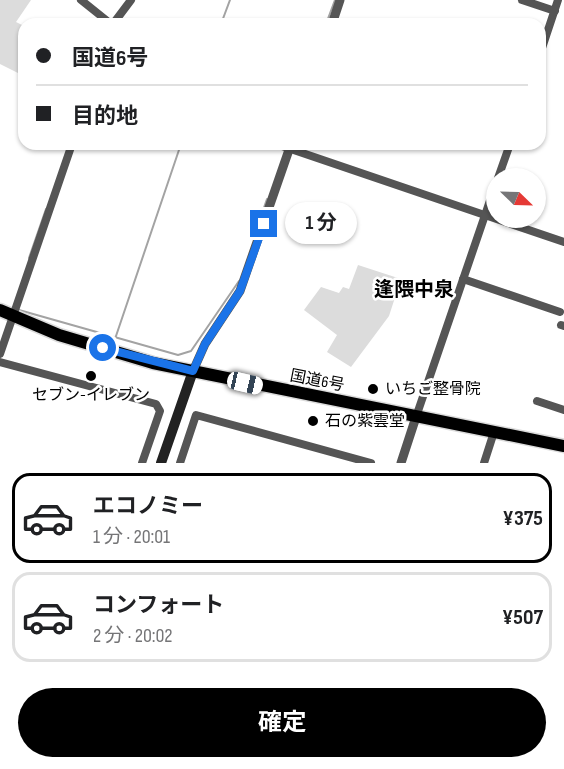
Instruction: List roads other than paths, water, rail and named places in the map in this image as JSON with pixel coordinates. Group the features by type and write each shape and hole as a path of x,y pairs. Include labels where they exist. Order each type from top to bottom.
{"highway":[{"name":"国道6号","path":"0,310 103,348 193,371 564,446"}],"main road":[{"path":"161,463 193,371"}],"street":[{"path":"81,0 104,18"},
{"path":"117,18 131,0"},
{"path":"334,18 340,0"},
{"path":"522,0 555,11"},
{"path":"546,37 558,0"},
{"path":"0,354 70,150"},
{"path":"193,371 205,344 240,291 289,150"},
{"path":"301,150 564,242"},
{"path":"502,168 508,150"},
{"path":"401,463 486,213"},
{"path":"463,279 560,312"},
{"path":"0,362 156,404 160,411 142,463"},
{"path":"537,401 564,410"},
{"path":"180,463 196,415 371,463"},
{"path":"484,463 494,432"}],"waterway":[{"path":"223,18 230,0"},
{"path":"328,18 335,0"},
{"path":"115,339 179,150"},
{"path":"254,236 267,199"},
{"path":"29,258 46,209"},
{"path":"19,310 178,355 191,351 239,281"}],"place":[{"name":"セブン-イレブン","path":"91,376"},
{"name":"いちご整骨院","path":"373,389"},
{"name":"石の紫雲堂","path":"313,421"}],"district":[{"name":"逢隈中泉","path":"414,290"}]}
